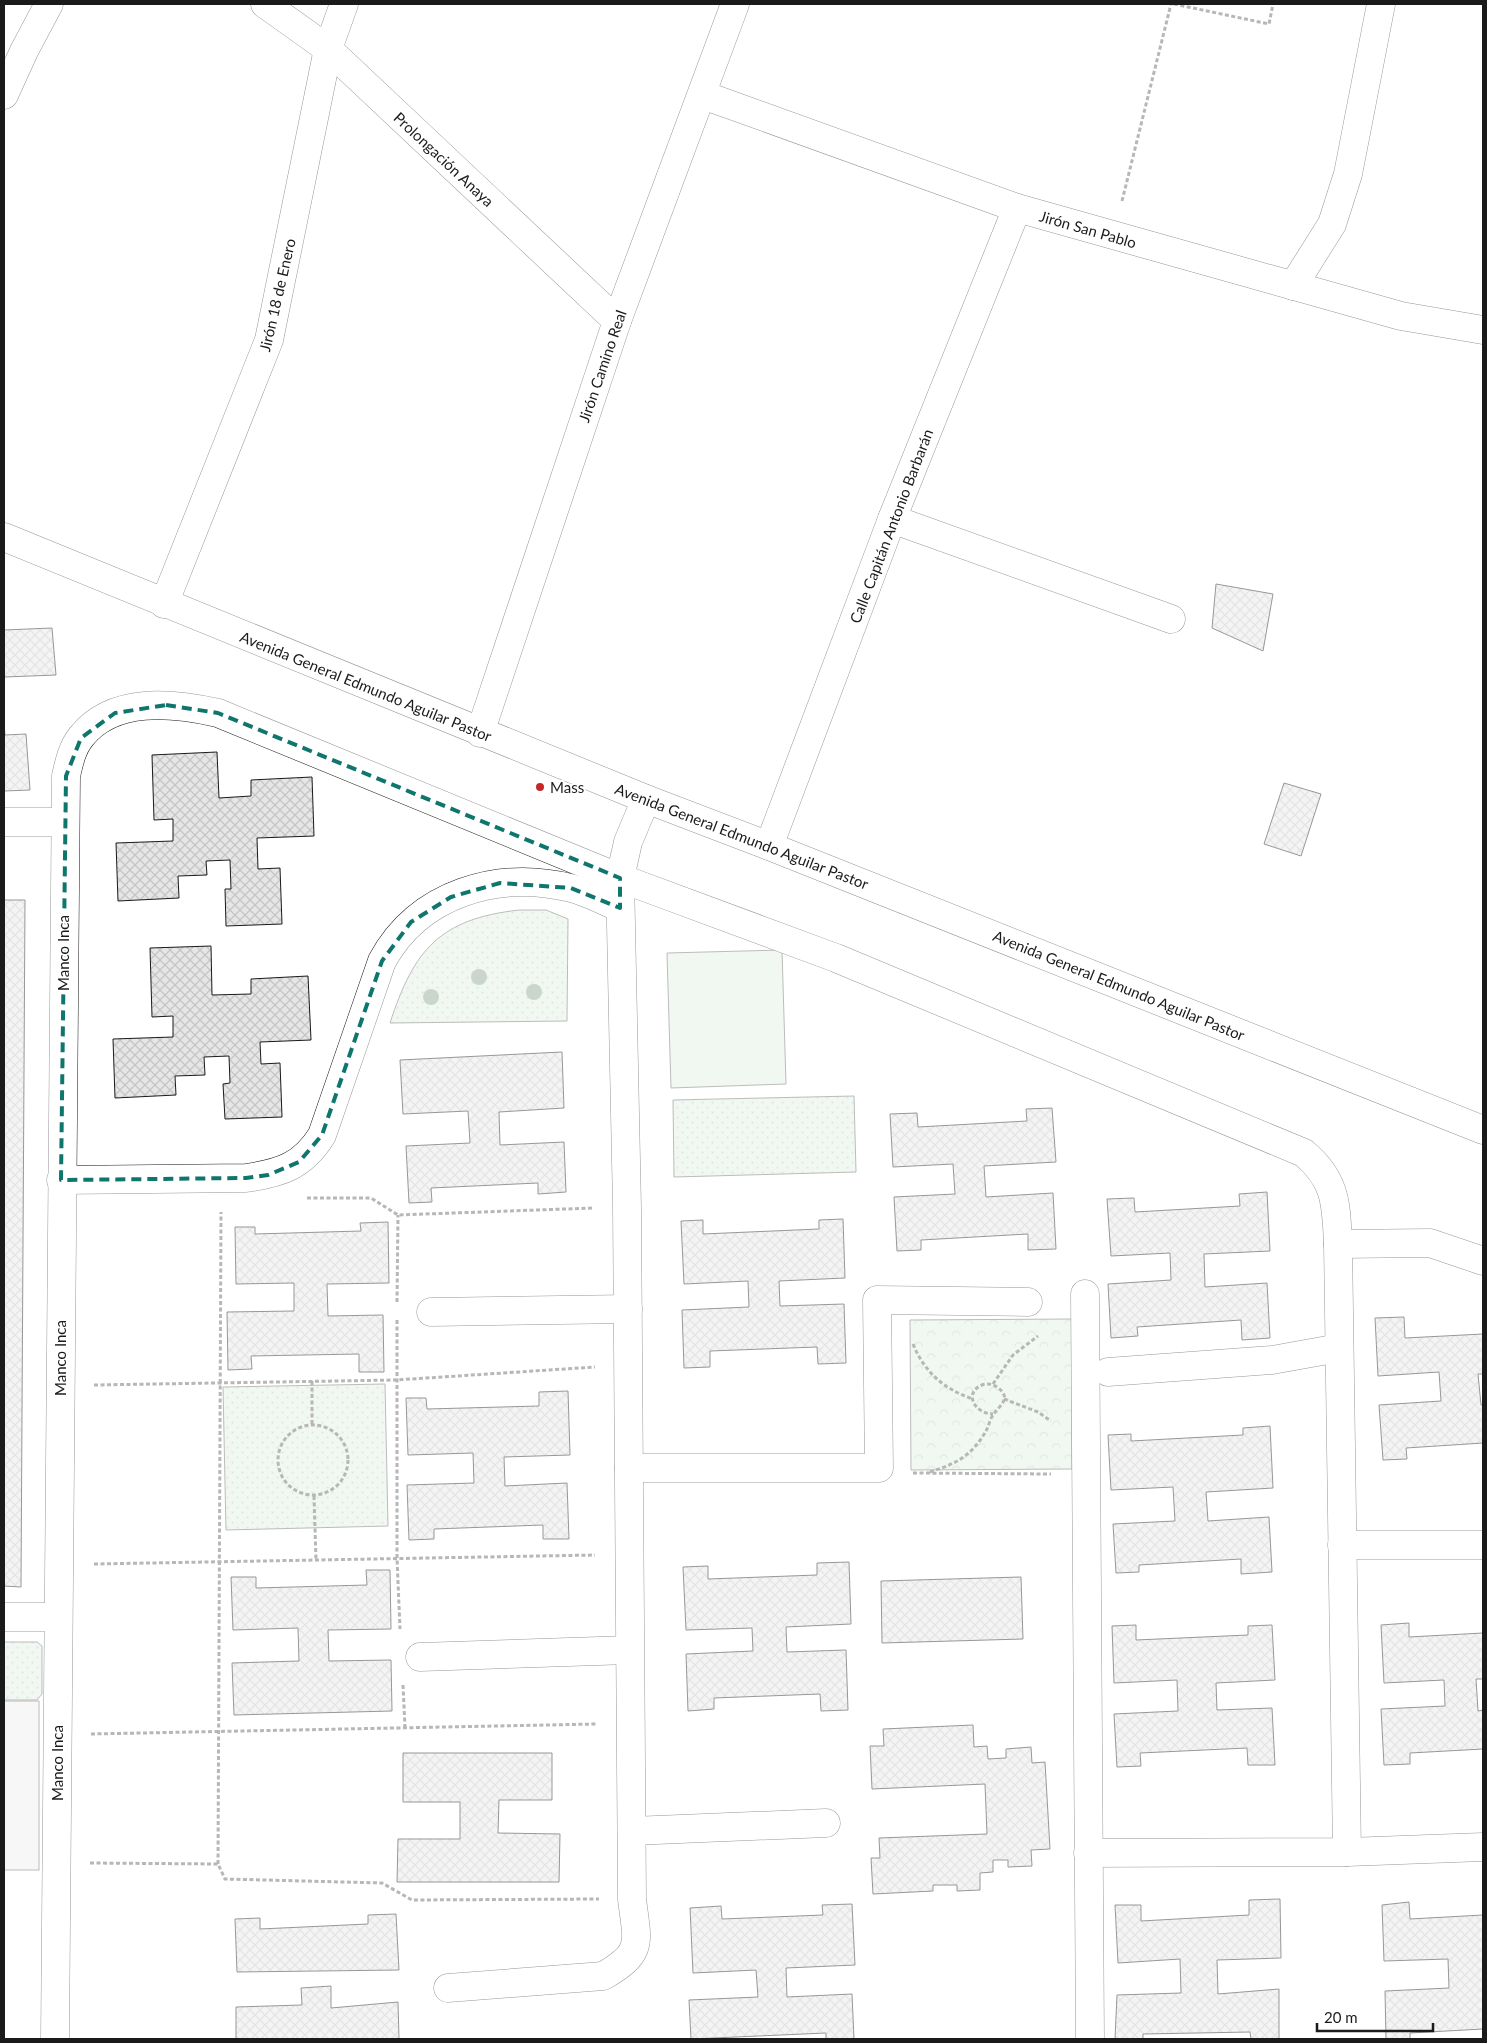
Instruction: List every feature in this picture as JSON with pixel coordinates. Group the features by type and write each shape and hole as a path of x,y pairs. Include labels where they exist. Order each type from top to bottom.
{"street":[{"path":"4,95 24,51 50,4"},
{"name":"Prolongación Anaya","path":"265,4 328,49 617,321"},
{"name":"Jirón 18 de Enero","path":"164,604 269,340 328,49 344,4"},
{"name":"Jirón Camino Real","path":"480,733 617,321 735,4"},
{"path":"1293,286 1332,224 1348,174 1381,4"},
{"name":"Jirón San Pablo","path":"702,95 1017,208 1401,316 1483,330"},
{"name":"Calle Capitán Antonio Barbarán","path":"769,846 892,520 1017,208"},
{"path":"892,520 1170,619"},
{"name":"Avenida General Edmundo Aguilar Pastor","path":"4,537 646,800 769,846 1483,1130"},
{"name":"Manco Inca","path":"55,2039 64,822 66,776 71,757 80,738 95,724 115,713 137,707 166,705 218,713 620,878 836,958 1304,1154 1327,1177 1335,1198 1338,1244 1347,1852"},
{"path":"448,1988 603,1976 620,1966 634,1953 637,1941 632,1898 627,1207 620,878 628,842 646,800"},
{"path":"4,822 64,822"},
{"path":"61,1180 221,1178 268,1175 299,1162 312,1151 322,1135 382,961 393,941 411,922 432,905 476,888 528,882 571,888 620,908"},
{"path":"1338,1244 1430,1243 1483,1260"},
{"path":"629,1468 880,1468 877,1300 1028,1302"},
{"path":"1085,1307 1090,2039"},
{"path":"431,1312 628,1309"},
{"path":"1108,1372 1272,1360 1339,1348"},
{"path":"1342,1545 1483,1545"},
{"path":"4,1617 58,1617"},
{"path":"420,1657 629,1650"},
{"path":"632,1831 826,1823"},
{"path":"1088,1853 1347,1852 1483,1847"}],"path":[{"path":"1114,236 1172,4 1269,24 1273,4"},
{"path":"221,1178 218,1864 225,1879 382,1883 412,1900 632,1898"},
{"path":"301,1198 371,1198 398,1215 627,1207"},
{"path":"398,1215 396,1380 397,1558 400,1634"},
{"path":"993,1384 1008,1362 1026,1344 1085,1307"},
{"path":"908,1350 910,1341 920,1360 932,1376 958,1394 973,1399"},
{"path":"60,1386 396,1380 628,1365"},
{"path":"312,1381 312,1425"},
{"path":"993,1414 984,1414 976,1409 973,1399 976,1390 983,1384 993,1384 1001,1390 1004,1399 1001,1408 993,1414 977,1445 965,1457 948,1466 930,1472 910,1473 1086,1474"},
{"path":"1004,1399 1038,1412 1053,1422"},
{"path":"312,1425 326,1427 338,1434 346,1446 349,1459 347,1473 340,1485 328,1493 314,1496 301,1494 289,1486 281,1475 277,1461 280,1448 287,1436 298,1428 312,1425"},
{"path":"314,1496 316,1560"},
{"path":"59,1565 629,1554"},
{"path":"402,1681 405,1728"},
{"path":"57,1734 630,1724"},
{"path":"56,1863 218,1864"}],"highlighted area":[{"path":"166,705 218,713 620,878 620,908 571,888 500,883 451,897 411,922 382,961 322,1135 299,1162 268,1175 246,1178 61,1180 66,776 81,738 115,713"}],"green space":[{"path":"519,910 546,910 568,919 567,1021 390,1023 409,975 434,942 450,930 469,921 492,914"},
{"path":"782,950 786,1084 671,1088 667,953"},
{"path":"854,1096 856,1172 674,1177 673,1100"},
{"path":"1072,1319 1072,1469 911,1470 910,1320"},
{"path":"385,1384 388,1526 226,1530 223,1387"},
{"path":"4,1642 37,1642 42,1646 42,1694 37,1700 4,1700"}],"shaded area":[{"path":"4,1701 39,1701 39,1870 4,1870"}],"building":[{"path":"1216,584 1273,594 1263,651 1212,628"},
{"path":"52,628 56,675 4,677 4,630"},
{"path":"4,723 5,735 26,734 30,790 4,791"},
{"path":"217,752 219,798 251,796 251,780 312,777 314,836 257,838 258,869 280,868 282,924 226,926 225,889 231,889 230,860 206,861 207,875 178,876 179,898 118,901 116,843 173,841 173,819 154,820 152,755"},
{"path":"1284,783 1321,794 1301,856 1264,844"},
{"path":"4,900 25,900 21,1587 4,1586"},
{"path":"211,946 212,995 251,994 251,979 308,976 311,1040 260,1042 261,1064 280,1063 282,1117 225,1119 223,1084 230,1083 229,1056 204,1057 205,1075 175,1076 176,1095 115,1098 113,1039 173,1037 173,1016 152,1017 150,948"},
{"path":"562,1052 564,1108 499,1112 500,1145 564,1142 566,1192 538,1194 538,1183 431,1188 432,1202 409,1203 406,1146 470,1143 468,1111 403,1114 400,1060"},
{"path":"1052,1108 1056,1162 984,1166 986,1197 1053,1193 1056,1249 1028,1250 1028,1234 921,1240 921,1250 897,1251 894,1197 955,1194 953,1164 893,1167 890,1114 917,1113 918,1127 1027,1121 1026,1109"},
{"path":"1267,1192 1270,1251 1204,1254 1205,1287 1267,1283 1270,1338 1242,1340 1241,1320 1137,1327 1138,1336 1111,1338 1108,1284 1171,1280 1170,1253 1111,1256 1107,1199 1134,1198 1135,1212 1240,1206 1239,1194"},
{"path":"843,1219 845,1278 779,1281 780,1306 844,1304 846,1363 818,1364 817,1347 710,1351 710,1367 684,1368 682,1310 749,1307 748,1281 684,1284 681,1221 703,1220 703,1234 819,1229 819,1220"},
{"path":"388,1222 389,1283 327,1284 328,1316 383,1315 384,1372 359,1372 359,1354 251,1356 252,1369 228,1370 227,1312 294,1311 294,1283 236,1284 235,1227 255,1227 255,1234 361,1231 360,1223"},
{"path":"1404,1317 1405,1338 1483,1334 1483,1374 1478,1374 1481,1405 1483,1405 1483,1443 1406,1448 1407,1459 1383,1460 1379,1405 1441,1401 1439,1372 1378,1376 1375,1318"},
{"path":"568,1391 570,1455 504,1457 505,1486 567,1483 569,1539 543,1539 543,1525 434,1529 434,1539 409,1540 407,1485 474,1483 473,1453 408,1455 406,1398 426,1398 427,1409 539,1406 539,1392"},
{"path":"1270,1426 1273,1488 1206,1492 1208,1521 1269,1517 1272,1572 1241,1574 1241,1559 1139,1565 1139,1572 1116,1573 1113,1524 1175,1521 1173,1487 1111,1490 1108,1435 1131,1434 1131,1441 1243,1435 1243,1428"},
{"path":"849,1562 851,1624 786,1627 787,1652 846,1650 848,1710 821,1711 820,1694 714,1698 714,1709 688,1711 686,1654 753,1651 752,1628 686,1630 683,1567 708,1566 708,1579 817,1575 817,1563"},
{"path":"366,1570 390,1570 391,1629 328,1630 329,1661 391,1660 392,1711 234,1715 232,1663 299,1661 298,1628 233,1630 231,1577 256,1577 256,1588 367,1585"},
{"path":"1021,1577 1023,1639 882,1643 881,1581"},
{"path":"1409,1623 1409,1637 1483,1633 1483,1679 1476,1679 1478,1711 1483,1710 1483,1749 1410,1753 1410,1764 1384,1765 1381,1709 1445,1706 1444,1680 1384,1683 1381,1625"},
{"path":"1136,1625 1136,1640 1248,1635 1248,1626 1272,1625 1275,1680 1216,1683 1217,1710 1272,1708 1275,1765 1248,1765 1247,1748 1140,1753 1141,1766 1117,1767 1114,1714 1178,1711 1177,1680 1114,1683 1112,1626"},
{"path":"973,1725 974,1747 987,1746 988,1759 1006,1758 1006,1749 1031,1747 1032,1763 1045,1762 1050,1849 1031,1850 1032,1866 1008,1867 1008,1860 993,1860 993,1872 980,1873 980,1890 957,1891 957,1885 933,1885 933,1891 873,1894 871,1858 880,1858 879,1838 987,1834 985,1784 872,1789 870,1746 884,1746 883,1729"},
{"path":"403,1753 552,1753 552,1800 499,1800 498,1833 560,1834 559,1882 397,1882 398,1839 460,1839 460,1802 403,1802"},
{"path":"1280,1899 1281,1958 1217,1960 1218,1994 1279,1989 1279,2039 1251,2039 1250,2032 1143,2034 1143,2039 1115,2039 1117,1995 1181,1993 1180,1959 1118,1963 1115,1905 1141,1905 1141,1921 1249,1915 1249,1900"},
{"path":"1409,1902 1410,1919 1483,1915 1483,2029 1410,2033 1410,2039 1386,2039 1385,1991 1449,1988 1448,1959 1384,1961 1382,1905"},
{"path":"852,1904 855,1965 786,1968 787,1997 852,1994 854,2039 826,2039 826,2033 691,2039 689,2000 758,1997 756,1970 693,1973 690,1908 721,1906 722,1919 823,1915 822,1905"},
{"path":"396,1914 399,1970 237,1972 235,1919 260,1918 260,1929 368,1924 368,1915"},
{"path":"331,1986 331,2008 398,2002 399,2039 236,2039 236,2007 302,2005 301,1988"}],"place":[{"name":"Mass","path":"540,787"}]}
